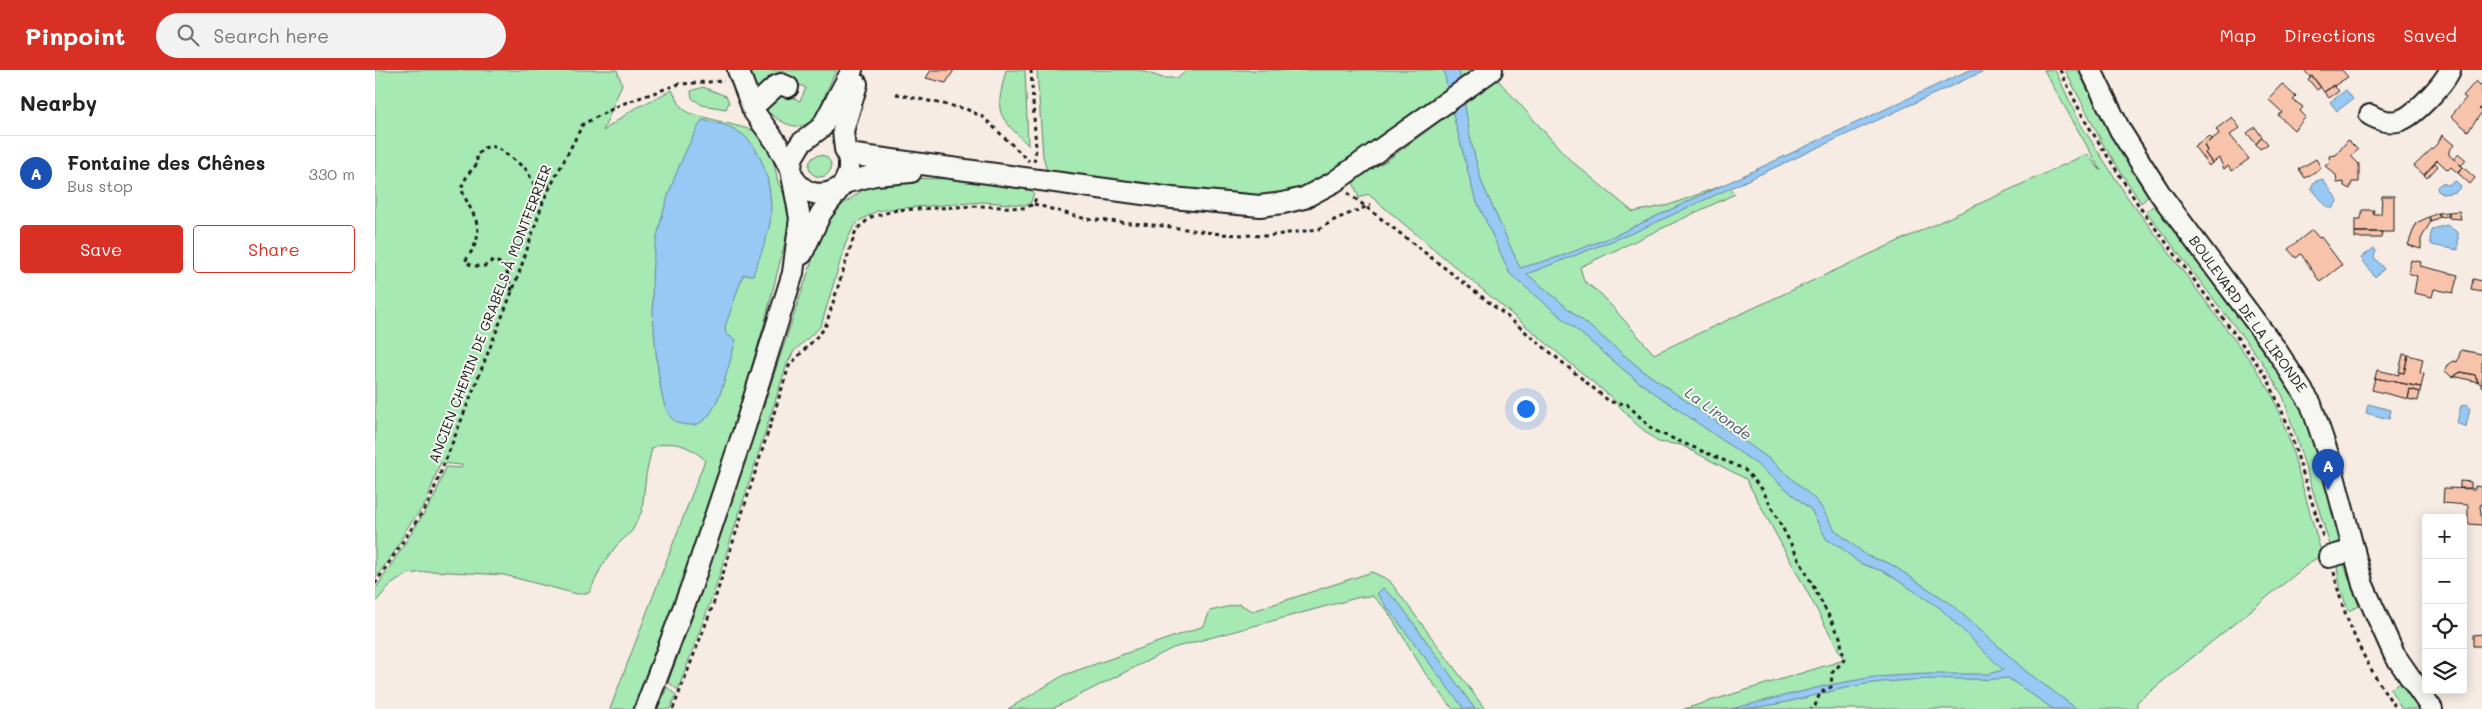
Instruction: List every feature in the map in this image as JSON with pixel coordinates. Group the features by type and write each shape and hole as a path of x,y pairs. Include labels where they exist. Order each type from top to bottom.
{"street":[{"path":"793,273 800,218 792,172 793,152 822,127 852,70"},
{"path":"645,709 692,585 740,442 793,273 821,213 841,186 850,166 843,131 862,70"},
{"name":"BOULEVARD DE LA LIRONDE","path":"2091,70 2120,130 2161,195 2275,348 2311,404 2329,458 2363,585 2394,654 2432,709"},
{"path":"2370,115 2384,120 2400,121 2411,114 2443,82 2450,70"},
{"path":"765,127 782,134 809,138 830,137 846,151 977,173 1172,198 1261,206 1294,201 1334,182 1488,73"},
{"path":"740,75 752,108 776,142 803,189 814,194 826,194 841,186 875,175 902,172 977,173"},
{"path":"752,108 776,86 781,84 788,87"},
{"path":"2329,557 2354,550"}],"path":[{"path":"896,94 966,109 983,117 1034,166 1036,150 1031,70"},
{"path":"2060,70 2084,119 2141,209 2267,378 2287,423 2329,557 2338,594 2348,620 2377,677 2397,709"},
{"name":"ANCIEN CHEMIN DE GRABELS À MONTFERRIER","path":"375,584 429,502 512,291 544,199 583,124 622,104 679,84 740,75"},
{"path":"512,291 505,265 497,260 493,260 485,266 472,266 465,261 475,245 478,222 461,188 468,174 478,163 476,156 479,152 491,146 499,148 526,169 535,186 551,185"},
{"path":"1034,179 1036,194 1034,204"},
{"path":"1334,182 1369,206 1610,402 1627,404 1653,430 1744,469 1762,489 1839,637 1844,660 1832,673 1831,687 1820,693 1815,706 1811,709"},
{"path":"673,709 713,605 789,366 825,328 856,230 871,217 897,210 978,206 1025,208 1034,204 1085,219 1267,236 1319,229 1336,219 1369,206"}],"green space":[{"path":"375,70 617,70 622,84 603,131 632,110 672,90 682,108 689,113 752,130 759,136 773,157 778,182 790,207 790,222 764,325 733,431 684,579 633,709 610,709 705,460 687,447 667,444 652,448 646,475 642,511 632,531 616,546 602,566 589,593 577,594 504,575 432,571 407,574 389,586 375,603 375,590 435,496 446,467 461,468 462,465 440,463 426,503 407,528 397,548 375,579"},
{"path":"749,70 836,70 816,116 803,125 796,126 782,122 763,108 779,91 800,101 806,88 787,79 756,97 751,84"},
{"path":"1006,70 1025,70 1028,145 1004,119 1001,112 1000,96"},
{"path":"1037,70 1139,70 1163,78 1178,78 1187,70 1472,70 1442,95 1431,99 1336,169 1317,186 1286,199 1049,178 1043,156"},
{"path":"2044,70 2055,70 2081,125 2128,198 2255,367 2272,394 2289,439 2322,555 2312,561 2137,702 2137,709 1684,709 1844,660 1746,479 1681,445 1658,442 1635,423 1612,398 1368,194 1359,198 1352,179 1386,161 1497,79 1569,159 1633,212 1669,205 1726,184 1735,194 1580,267 1584,281 1601,294 1654,354 2087,154 2101,171"},
{"path":"2065,70 2078,70 2106,127 2149,196 2141,203 2103,144"},
{"path":"703,87 726,96 729,102 726,109 702,105 692,98 691,91"},
{"path":"820,155 828,158 831,166 828,174 820,177 812,174 809,166 812,158"},
{"path":"898,178 953,179 1028,187 1034,193 1030,204 1026,205 983,202 877,211 859,221 853,228 845,245 821,326 794,351 787,364 714,592 678,690 668,682 699,599 819,240 835,210 870,186 898,183"},
{"path":"2156,204 2255,333 2305,411 2321,464 2324,483 2344,541 2330,545 2283,396 2262,362 2146,211"},
{"path":"2344,564 2359,606 2348,611 2340,587 2337,566"},
{"path":"1372,572 1389,580 1485,709 1453,709 1425,673 1387,610 1372,596 1360,597 1173,648 1052,709 1008,709 1064,675 1204,626 1210,611 1239,604 1253,611"},
{"path":"2401,683 2419,709 2402,709 2390,689"},
{"path":"667,687 676,695 670,709 658,709"}],"water":[{"path":"1444,70 1459,70 1471,142 1482,183 1520,268 1559,257 1614,236 1954,77 1970,70 1986,70 1635,232 1527,274 1642,370 1771,460 1818,502 1835,530 1867,556 1889,563 1950,603 2027,672 2077,709 2053,709 2008,678 1882,682 1844,688 1788,702 1731,709 1824,686 1874,677 1927,674 1988,674 2003,670 1940,608 1885,572 1859,563 1839,546 1827,540 1811,510 1755,463 1636,380 1510,274 1474,195 1449,99"},
{"path":"2346,90 2353,99 2337,111 2330,102"},
{"path":"702,120 735,129 748,139 761,160 766,173 771,199 771,211 767,236 753,275 743,275 725,327 726,334 736,340 717,402 707,418 694,425 686,425 672,419 668,413 660,385 653,316 652,276 659,227 670,189 685,153"},
{"path":"2322,179 2338,200 2333,208 2328,208 2311,188 2314,182"},
{"path":"2456,181 2461,187 2456,192 2443,194 2438,191 2437,187 2442,183 2448,185"},
{"path":"2447,225 2458,233 2458,250 2432,245 2430,241 2433,229"},
{"path":"2374,248 2376,251 2374,257 2384,269 2375,277 2361,258"},
{"path":"2368,404 2391,410 2389,419 2366,413"},
{"path":"2467,404 2470,408 2466,427 2457,423 2461,406"},
{"path":"1383,588 1399,603 1475,709 1464,709 1377,594"}],"building":[{"path":"931,70 954,70 946,83 926,78"},
{"path":"2304,70 2342,70 2348,77 2324,92 2312,76 2310,77"},
{"path":"2312,76 2321,87 2317,90 2308,79"},
{"path":"2476,81 2480,85 2482,84 2482,106 2479,109 2482,112 2468,131 2451,116 2466,98 2463,96"},
{"path":"2282,84 2296,97 2293,100 2303,107 2300,111 2306,117 2294,130 2278,115 2282,112 2268,99"},
{"path":"2333,85 2339,91 2329,98 2324,92"},
{"path":"2232,117 2240,128 2230,135 2249,159 2232,171 2228,166 2224,169 2219,158 2212,163 2205,153 2207,151 2204,145 2219,134 2216,129"},
{"path":"2255,127 2262,137 2256,144 2247,133"},
{"path":"2442,135 2454,145 2449,151 2449,155 2463,167 2458,173 2451,167 2448,170 2437,160 2424,175 2414,166 2438,143"},
{"path":"2209,136 2212,139 2204,145 2207,151 2205,153 2212,163 2209,166 2194,146"},
{"path":"2262,137 2268,144 2260,149 2256,144"},
{"path":"2348,140 2358,150 2351,156 2359,164 2359,182 2352,182 2350,189 2344,186 2344,182 2337,183 2336,175 2325,166 2330,162 2329,156 2336,155"},
{"path":"2459,154 2466,160 2461,166 2454,159"},
{"path":"2316,159 2321,168 2305,178 2299,169"},
{"path":"2435,163 2438,166 2427,178 2424,175"},
{"path":"2463,167 2475,178 2470,184 2458,173"},
{"path":"2382,196 2394,196 2394,232 2355,232 2355,219 2361,219 2362,210 2374,210 2373,214 2381,214"},
{"path":"2459,211 2461,219 2449,218 2449,212"},
{"path":"2449,212 2449,216 2440,217 2438,213"},
{"path":"2438,213 2440,217 2431,221 2429,217"},
{"path":"2429,217 2431,221 2421,239 2421,249 2408,245 2416,223"},
{"path":"2312,230 2319,238 2321,237 2342,265 2320,282 2301,254 2296,258 2288,249"},
{"path":"2355,232 2382,232 2381,238 2355,238"},
{"path":"2411,260 2421,262 2420,266 2458,275 2453,293 2434,289 2432,297 2414,293 2417,276 2408,273"},
{"path":"2473,279 2482,281 2482,292 2471,290"},
{"path":"2461,350 2482,354 2482,387 2475,375 2461,372 2452,377 2445,371 2447,365 2453,361 2457,362"},
{"path":"2403,354 2408,355 2404,373 2399,372"},
{"path":"2408,355 2423,359 2420,373 2424,374 2421,387 2375,378 2377,370 2399,375 2399,372 2404,373"},
{"path":"2461,372 2475,375 2478,382 2454,376"},
{"path":"2375,378 2421,387 2420,392 2410,389 2408,399 2372,390"},
{"path":"2410,389 2420,392 2418,401 2408,399"},
{"path":"2460,481 2471,482 2471,488 2460,488"},
{"path":"2475,486 2482,487 2482,505 2480,505 2482,525 2468,524 2468,505 2443,503 2444,488 2475,489"},
{"path":"2482,634 2482,646 2473,646 2473,635"}],"place":[{"name":"Fontaine des Chênes","path":"2328,490"}],"water label":[{"name":"La Lironde","path":"1718,414"}]}
